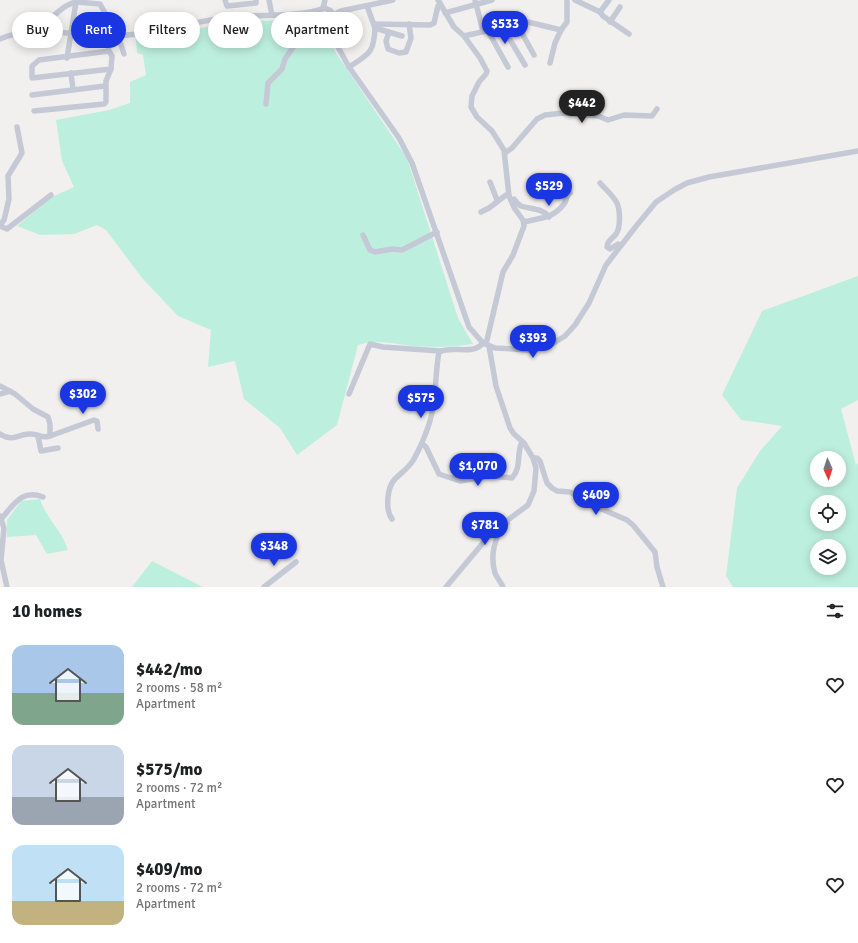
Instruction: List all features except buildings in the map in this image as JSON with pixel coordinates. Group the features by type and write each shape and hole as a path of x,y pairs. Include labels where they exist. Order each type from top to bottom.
{"street":[{"path":"225,0 226,6 241,2 256,3 256,0"},
{"path":"269,0 271,12"},
{"path":"325,0 325,9 327,12"},
{"path":"309,12 325,9 341,11 393,0"},
{"path":"445,13 475,2 492,0"},
{"path":"550,63 555,43 561,30 567,22 566,0"},
{"path":"575,0 600,12 601,15 610,22 629,34"},
{"path":"600,12 609,0"},
{"path":"74,12 76,2"},
{"path":"59,12 70,3 76,2 99,3 104,12"},
{"path":"374,26 432,24 439,2"},
{"path":"439,2 454,27 464,36 480,58 487,71 479,82 472,96 471,107 473,112 498,139 504,153 505,171 510,198 524,222 524,228 513,255 503,272 486,344 496,386 506,416 514,434 522,442 533,458 536,468 534,491 528,505 500,529 494,545 494,570 503,587"},
{"path":"475,2 485,31 508,67"},
{"path":"349,68 372,50 374,44 374,26 367,6"},
{"path":"610,22 620,7"},
{"path":"321,12 325,9"},
{"path":"126,35 225,18 271,15"},
{"path":"464,36 528,22 561,30"},
{"path":"389,32 386,41 388,49 399,53 406,52 411,38 409,24"},
{"path":"517,24 534,55"},
{"path":"374,26 402,36"},
{"path":"503,28 524,65"},
{"path":"63,33 71,34 67,58"},
{"path":"0,40 12,36"},
{"path":"34,111 104,104 106,102 105,86 111,69 112,56 108,48"},
{"path":"122,48 124,54"},
{"path":"266,104 268,83 282,69 285,60 293,48"},
{"path":"338,48 349,68 399,138 408,154 437,232 467,322 472,331 486,344 508,350 531,350 544,348 558,341 575,325 583,314 606,264 656,202 687,183 733,172 858,151"},
{"path":"109,51 67,58 43,59 34,63 32,78 111,69"},
{"path":"71,73 73,89"},
{"path":"32,95 105,86"},
{"path":"504,153 512,148 536,119 545,115 564,113 598,116 612,120 624,115 652,116 657,109"},
{"path":"17,128 22,153 8,176 9,199 4,220 0,226 7,229 51,195"},
{"path":"490,182 497,200"},
{"path":"600,183 615,200 618,206 619,225 617,232 608,242 607,247 610,249 618,244 621,245"},
{"path":"524,222 549,217 565,203 566,196 570,193"},
{"path":"481,212 506,195 514,199 522,206 534,208 548,214 549,217"},
{"path":"363,235 370,250 375,252 392,249 402,250 437,232"},
{"path":"349,394 370,344 383,347 440,351 473,349 486,344"},
{"path":"392,519 387,512 387,504 393,483 410,466 422,444 433,408 438,354 440,351"},
{"path":"0,386 10,391 48,418 50,424 50,436"},
{"path":"0,394 10,391"},
{"path":"0,434 10,438 32,434 42,438 94,420 97,421 98,429"},
{"path":"38,436 41,451 58,448"},
{"path":"422,444 426,448 439,474 462,481 491,476 512,478 519,465 520,448 522,442"},
{"path":"533,458 540,461 547,483 552,488 557,491 570,492 590,504 627,520 633,525 655,552 656,567 663,587"},
{"path":"7,587 0,552 2,534 1,517 20,497 35,495 43,497"},
{"path":"446,587 492,531 516,515"},
{"path":"264,587 296,562"}],"green space":[{"path":"271,20 271,48 334,48 407,158 458,318 473,344 430,347 387,342 372,342 358,345 337,425 297,455 280,428 244,399 235,361 208,367 211,330 178,316 142,278 106,230 97,225 74,234 40,235 17,226 52,197 74,187 62,161 56,120 109,110 130,103 130,82 146,75 143,55 137,53 137,48 200,48 200,28 208,27 208,48 263,48 263,21"},
{"path":"858,276 858,400 841,409 856,465 858,463 858,587 733,587 726,576 737,488 760,451 782,426 741,420 722,395 762,311"},
{"path":"40,499 68,550 47,554 36,535 7,537 7,520 21,501"},
{"path":"152,561 203,587 132,587"}]}
